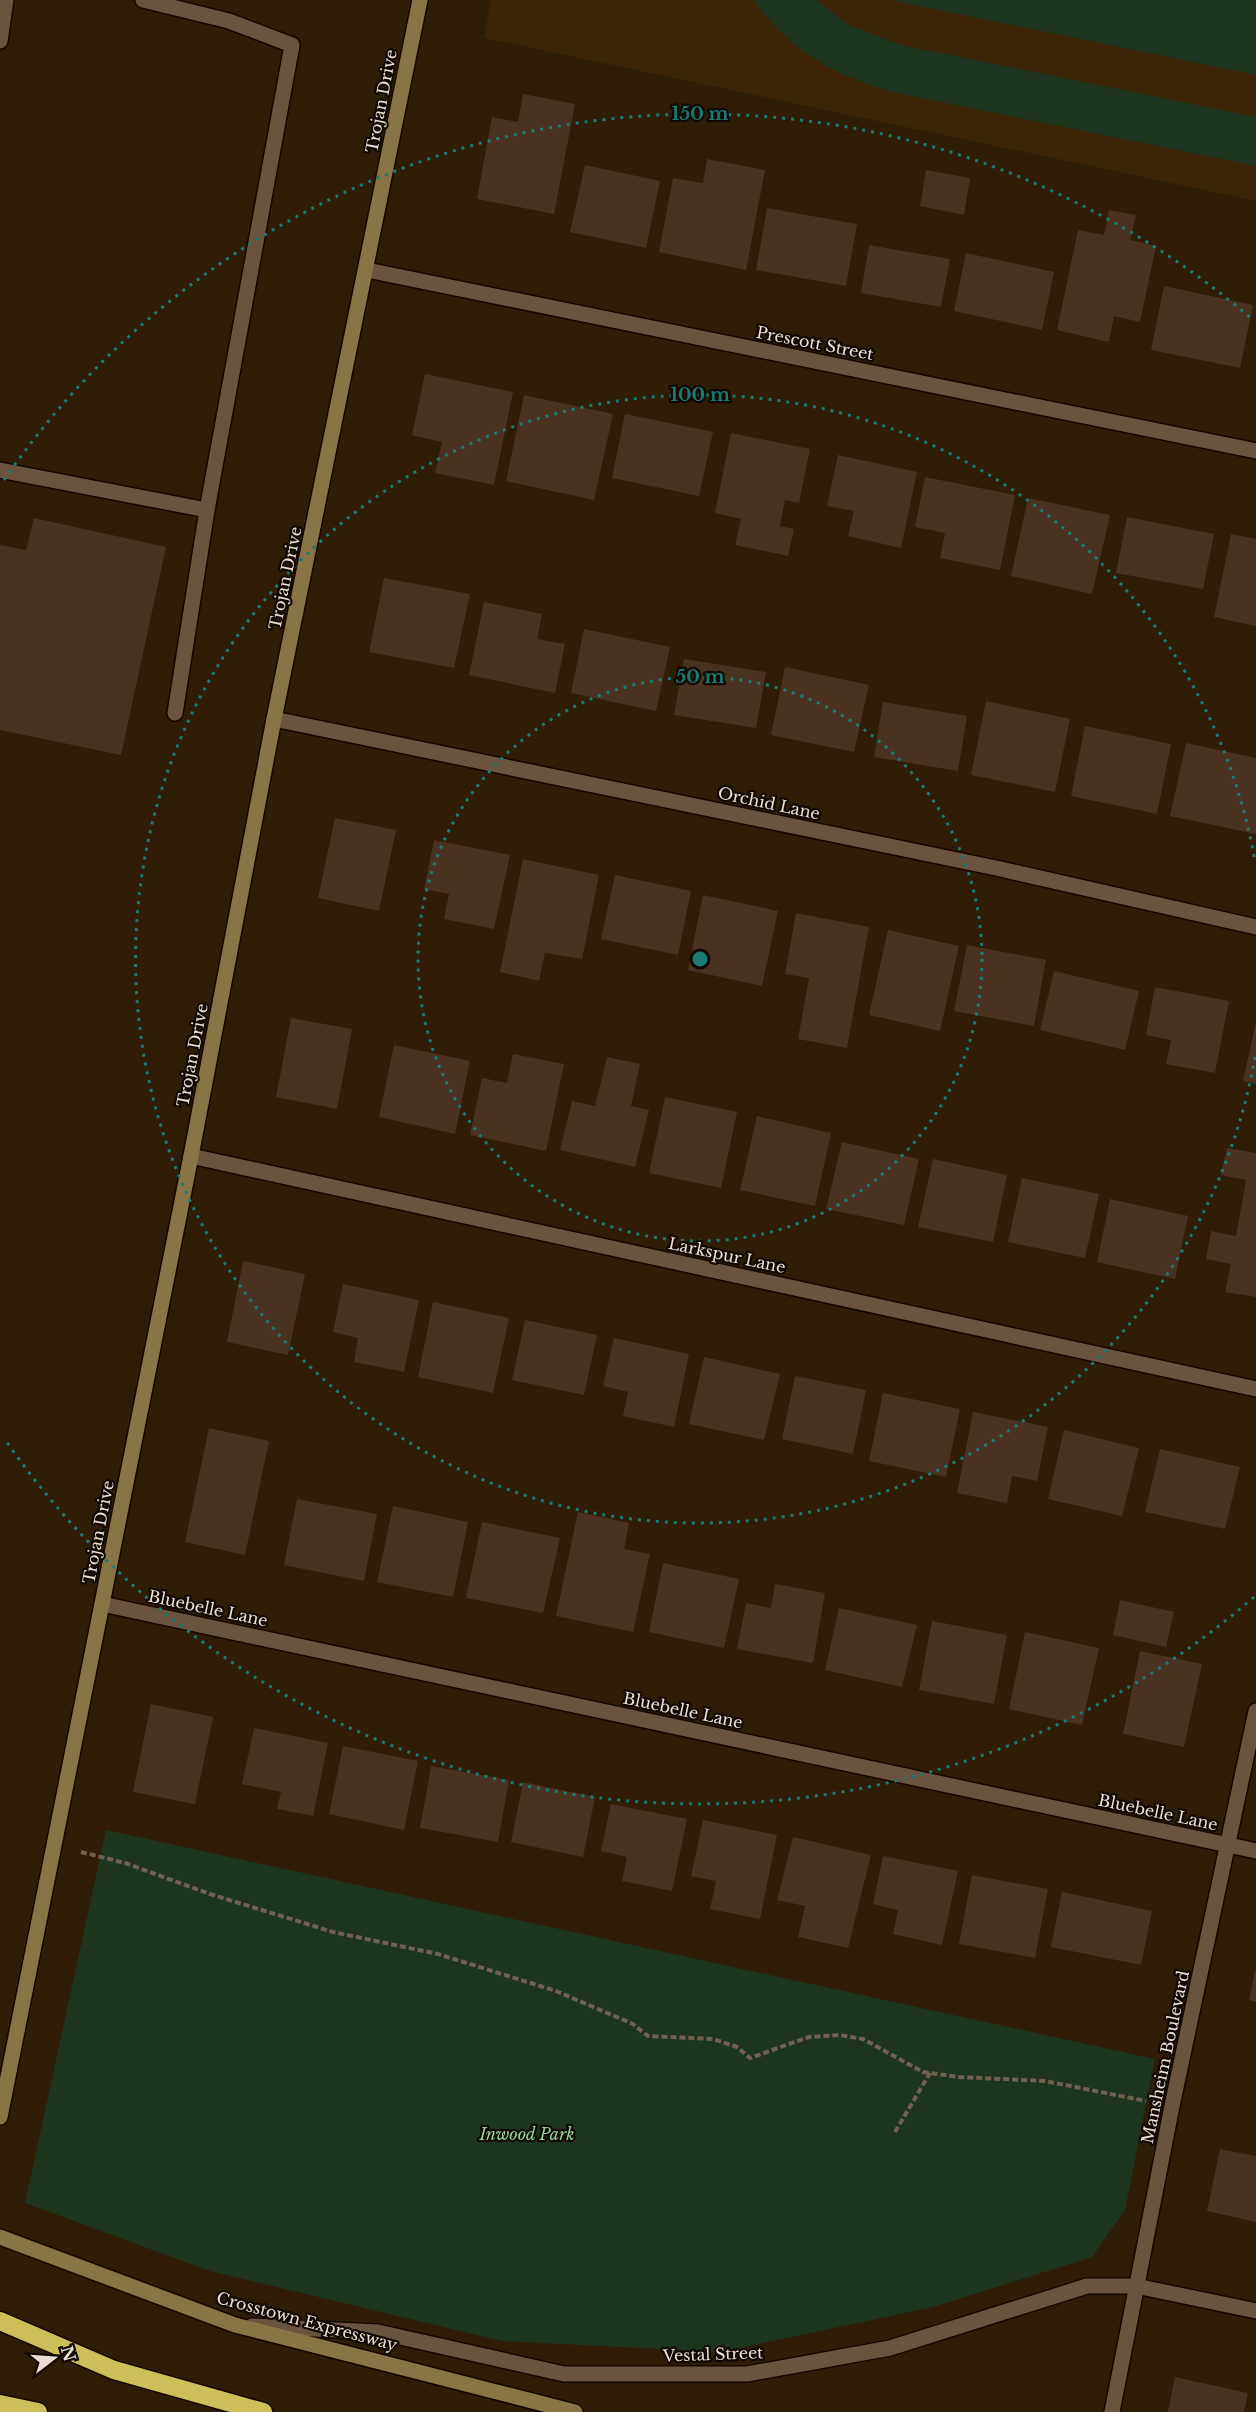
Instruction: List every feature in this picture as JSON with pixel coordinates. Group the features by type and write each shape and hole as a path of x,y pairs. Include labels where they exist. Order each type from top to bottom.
{"highway":[{"path":"0,2321 114,2370 263,2412"},
{"path":"0,2404 38,2412"}],"street":[{"path":"0,41 6,0"},
{"path":"143,0 229,21 292,45 207,510 175,713"},
{"name":"Trojan Drive","path":"0,2117 191,1156 274,719 420,0"},
{"name":"Prescott Street","path":"367,270 1256,451"},
{"path":"0,470 207,510"},
{"name":"Orchid Lane","path":"274,719 996,868 1256,927"},
{"name":"Larkspur Lane","path":"191,1156 1256,1389"},
{"name":"Bluebelle Lane","path":"102,1604 1256,1851"},
{"name":"Mansheim Boulevard","path":"1112,2412 1172,2106 1256,1711"},
{"name":"Crosstown Expressway","path":"0,2237 235,2325 575,2412"},
{"name":"Vestal Street","path":"235,2325 378,2332 564,2374 747,2374 890,2348 1087,2286 1136,2286 1256,2310"}],"path":[{"path":"54,1846 124,1863 210,1894 333,1932 438,1954 534,1984 633,2024 648,2036 713,2039 737,2047 750,2058 809,2037 839,2034 863,2038 923,2072 960,2077 1045,2081 1172,2106"},
{"path":"895,2132 930,2073"}],"shaded area":[{"path":"491,0 1256,0 1256,201 484,38"}],"green space":[{"path":"753,0 816,0 849,25 901,45 1256,117 1256,166 892,92 870,85 831,68 798,47 767,18"},
{"path":"890,0 1256,0 1256,75"},
{"name":"Inwood Park","path":"106,1830 1155,2059 1125,2210 1092,2257 933,2307 721,2352 502,2341 210,2271 25,2203"}],"building":[{"path":"523,94 575,104 554,214 477,199 492,117 518,122"},
{"path":"707,159 765,170 746,270 659,252 673,178 703,183"},
{"path":"585,165 660,181 646,248 570,232"},
{"path":"926,170 970,178 964,215 920,206"},
{"path":"767,208 857,224 846,286 756,270"},
{"path":"1109,210 1136,215 1130,240 1156,246 1140,322 1114,316 1109,342 1057,330 1078,230 1104,235"},
{"path":"869,245 950,259 941,307 861,293"},
{"path":"966,253 1054,272 1042,330 954,311"},
{"path":"1164,286 1253,305 1240,368 1151,350"},
{"path":"425,374 513,392 494,485 435,473 442,442 412,435"},
{"path":"524,395 613,414 594,500 506,481"},
{"path":"625,414 713,432 699,496 612,478"},
{"path":"731,433 810,449 799,503 785,500 780,526 794,529 788,556 735,545 741,519 715,513"},
{"path":"838,455 917,472 901,548 848,536 854,511 827,506"},
{"path":"925,477 1015,495 1000,570 940,558 945,533 915,527"},
{"path":"1028,498 1110,515 1092,594 1011,576"},
{"path":"1127,517 1214,534 1203,589 1116,573"},
{"path":"34,518 166,547 121,755 0,730 0,545 26,550"},
{"path":"1231,534 1256,539 1256,626 1214,617"},
{"path":"384,578 470,594 454,668 369,652"},
{"path":"484,602 542,614 537,639 565,644 555,693 469,675"},
{"path":"584,629 670,647 656,711 571,693"},
{"path":"684,659 766,672 756,728 674,715"},
{"path":"785,667 869,685 854,752 771,735"},
{"path":"986,701 1070,719 1055,792 971,775"},
{"path":"883,702 967,716 958,771 874,757"},
{"path":"1085,726 1171,744 1157,814 1071,796"},
{"path":"1186,743 1256,758 1256,834 1170,816"},
{"path":"335,818 396,830 379,911 318,898"},
{"path":"434,840 510,855 494,929 444,919 449,894 424,889"},
{"path":"523,859 599,875 582,959 545,953 539,981 500,972"},
{"path":"615,875 691,891 678,955 601,939"},
{"path":"703,895 778,911 762,986 688,970"},
{"path":"796,913 869,927 847,1048 798,1039 809,978 785,974"},
{"path":"888,930 959,946 940,1031 869,1015"},
{"path":"967,945 1046,960 1034,1026 954,1011"},
{"path":"1054,971 1139,991 1125,1050 1040,1030"},
{"path":"1155,987 1229,1001 1215,1073 1166,1064 1171,1040 1146,1035"},
{"path":"291,1018 352,1029 337,1109 276,1097"},
{"path":"1256,1022 1256,1084 1243,1081"},
{"path":"394,1045 470,1061 455,1134 379,1117"},
{"path":"513,1054 564,1064 546,1151 470,1135 482,1078 507,1083"},
{"path":"607,1057 640,1064 631,1106 649,1110 635,1167 560,1150 572,1101 595,1106"},
{"path":"665,1097 737,1112 721,1188 649,1173"},
{"path":"757,1116 831,1133 815,1206 740,1190"},
{"path":"842,1142 919,1159 904,1225 826,1209"},
{"path":"1227,1148 1256,1153 1256,1297 1225,1292 1231,1264 1206,1259 1211,1231 1236,1236 1246,1180 1221,1175"},
{"path":"933,1159 1007,1175 993,1242 918,1227"},
{"path":"1022,1178 1099,1194 1085,1258 1008,1242"},
{"path":"1110,1199 1188,1216 1175,1279 1097,1262"},
{"path":"243,1261 305,1274 288,1355 227,1342"},
{"path":"343,1284 419,1300 404,1372 354,1362 358,1338 333,1332"},
{"path":"433,1302 509,1318 493,1393 418,1377"},
{"path":"525,1320 597,1335 584,1395 512,1380"},
{"path":"614,1338 689,1354 674,1427 623,1416 628,1392 603,1386"},
{"path":"704,1357 780,1374 764,1440 689,1424"},
{"path":"795,1376 866,1390 853,1454 782,1439"},
{"path":"883,1393 960,1409 946,1477 869,1461"},
{"path":"973,1412 1048,1427 1037,1481 1012,1476 1007,1503 957,1493"},
{"path":"209,1428 269,1441 245,1555 185,1542"},
{"path":"1064,1430 1139,1448 1122,1516 1048,1499"},
{"path":"1160,1449 1240,1467 1225,1529 1145,1512"},
{"path":"297,1499 377,1514 364,1581 284,1565"},
{"path":"393,1506 468,1522 453,1597 377,1582"},
{"path":"578,1512 629,1523 624,1549 650,1554 633,1632 556,1616"},
{"path":"482,1522 560,1538 543,1613 466,1598"},
{"path":"663,1563 739,1579 724,1648 649,1632"},
{"path":"775,1584 825,1593 813,1663 737,1649 746,1603 771,1608"},
{"path":"1120,1600 1174,1612 1166,1647 1113,1635"},
{"path":"839,1608 917,1625 902,1687 825,1670"},
{"path":"932,1621 1007,1635 994,1704 919,1690"},
{"path":"1025,1632 1099,1648 1082,1725 1009,1709"},
{"path":"1140,1651 1202,1664 1184,1747 1123,1734"},
{"path":"151,1704 213,1717 195,1804 133,1792"},
{"path":"254,1728 328,1743 313,1816 277,1809 281,1792 242,1784"},
{"path":"343,1746 418,1761 404,1830 329,1814"},
{"path":"431,1766 509,1780 498,1842 420,1828"},
{"path":"523,1782 595,1797 583,1857 511,1842"},
{"path":"611,1804 687,1819 672,1891 622,1881 627,1857 601,1851"},
{"path":"703,1820 777,1835 760,1919 710,1909 716,1881 691,1876"},
{"path":"793,1837 871,1855 848,1948 798,1937 805,1906 777,1900"},
{"path":"883,1856 958,1871 942,1945 893,1934 898,1910 873,1904"},
{"path":"972,1875 1048,1889 1035,1958 959,1944"},
{"path":"1062,1892 1152,1911 1141,1965 1051,1947"},
{"path":"1256,1971 1256,2002 1249,2000"},
{"path":"1220,2149 1256,2156 1256,2222 1207,2211"},
{"path":"1175,2377 1248,2393 1244,2412 1168,2412"}]}
